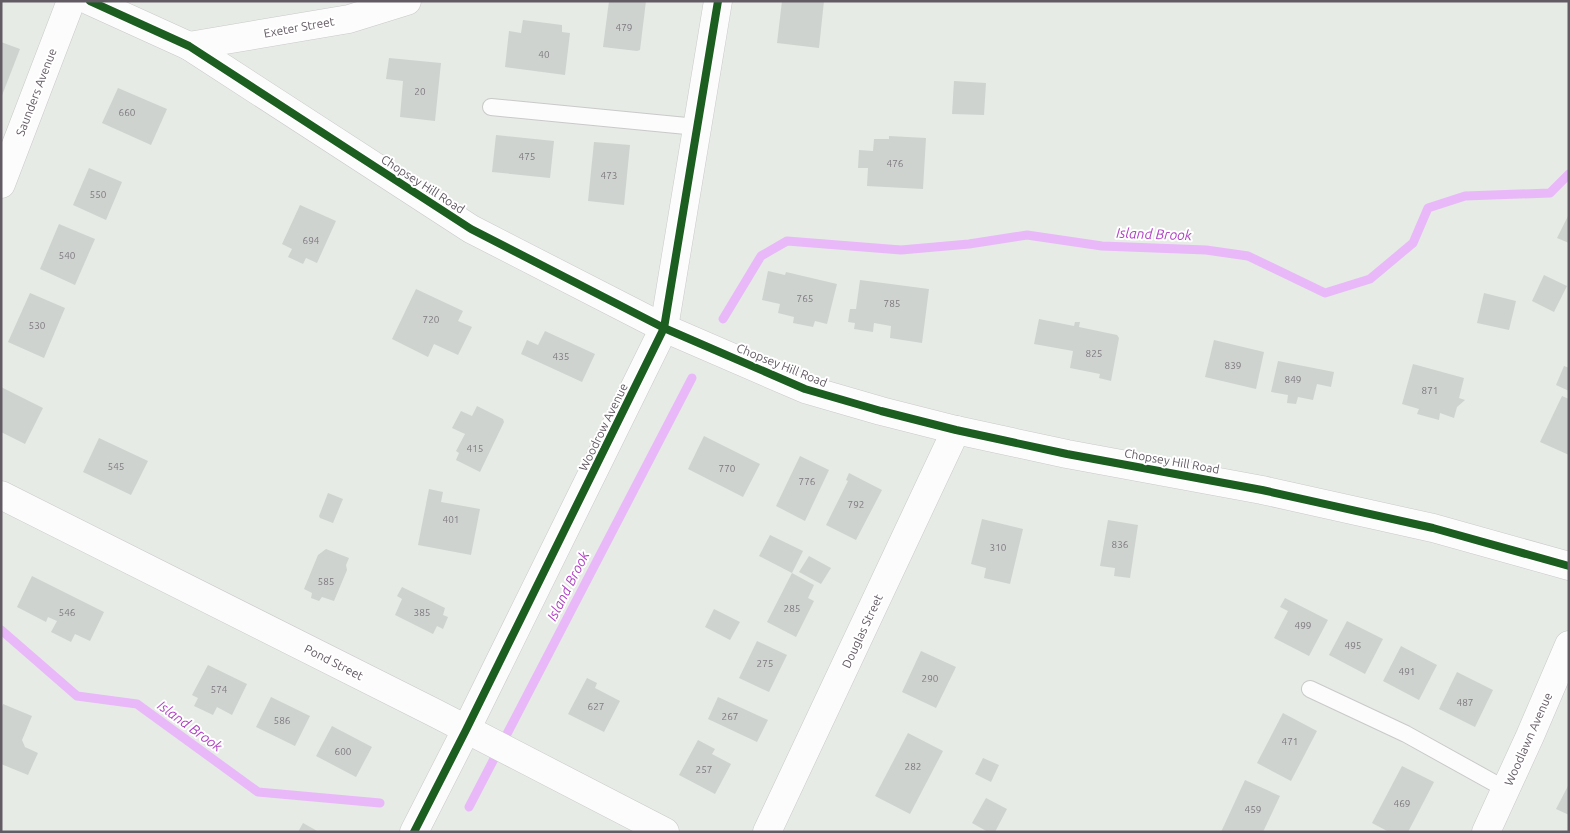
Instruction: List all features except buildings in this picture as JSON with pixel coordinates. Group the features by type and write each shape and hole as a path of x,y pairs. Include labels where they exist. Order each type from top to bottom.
{"street":[{"name":"Saunders Avenue","path":"1,184 71,1"},
{"name":"Chopsey Hill Road","path":"90,1 189,46 470,229 664,328 805,389 956,430 1067,454 1262,490 1433,528 1569,566"},
{"name":"Exeter Street","path":"189,46 349,19 407,1"},
{"name":"Woodrow Avenue","path":"414,832 664,328 718,1"},
{"name":"Douglas Street","path":"767,832 956,430"},
{"name":"Pond Street","path":"1,495 665,832"},
{"name":"Woodlawn Avenue","path":"1486,832 1569,645"}],"lane":[{"path":"491,107 697,127"},
{"path":"1310,688 1406,734 1506,789"}],"waterway":[{"name":"Island Brook","path":"723,319 761,256 787,241 901,250 969,244 1027,235 1102,246 1206,250 1248,256 1325,293 1370,279 1413,243 1428,208 1465,196 1550,193 1569,174"},
{"name":"Island Brook","path":"469,807 692,378"},
{"name":"Island Brook","path":"1,630 77,696 137,704 258,792 380,803"}],"cycle path":[{"path":"90,1 189,46 471,229 664,328 805,389 956,430 1067,454 1262,490 1433,528 1569,566"},
{"path":"414,832 664,328 718,1"}]}
